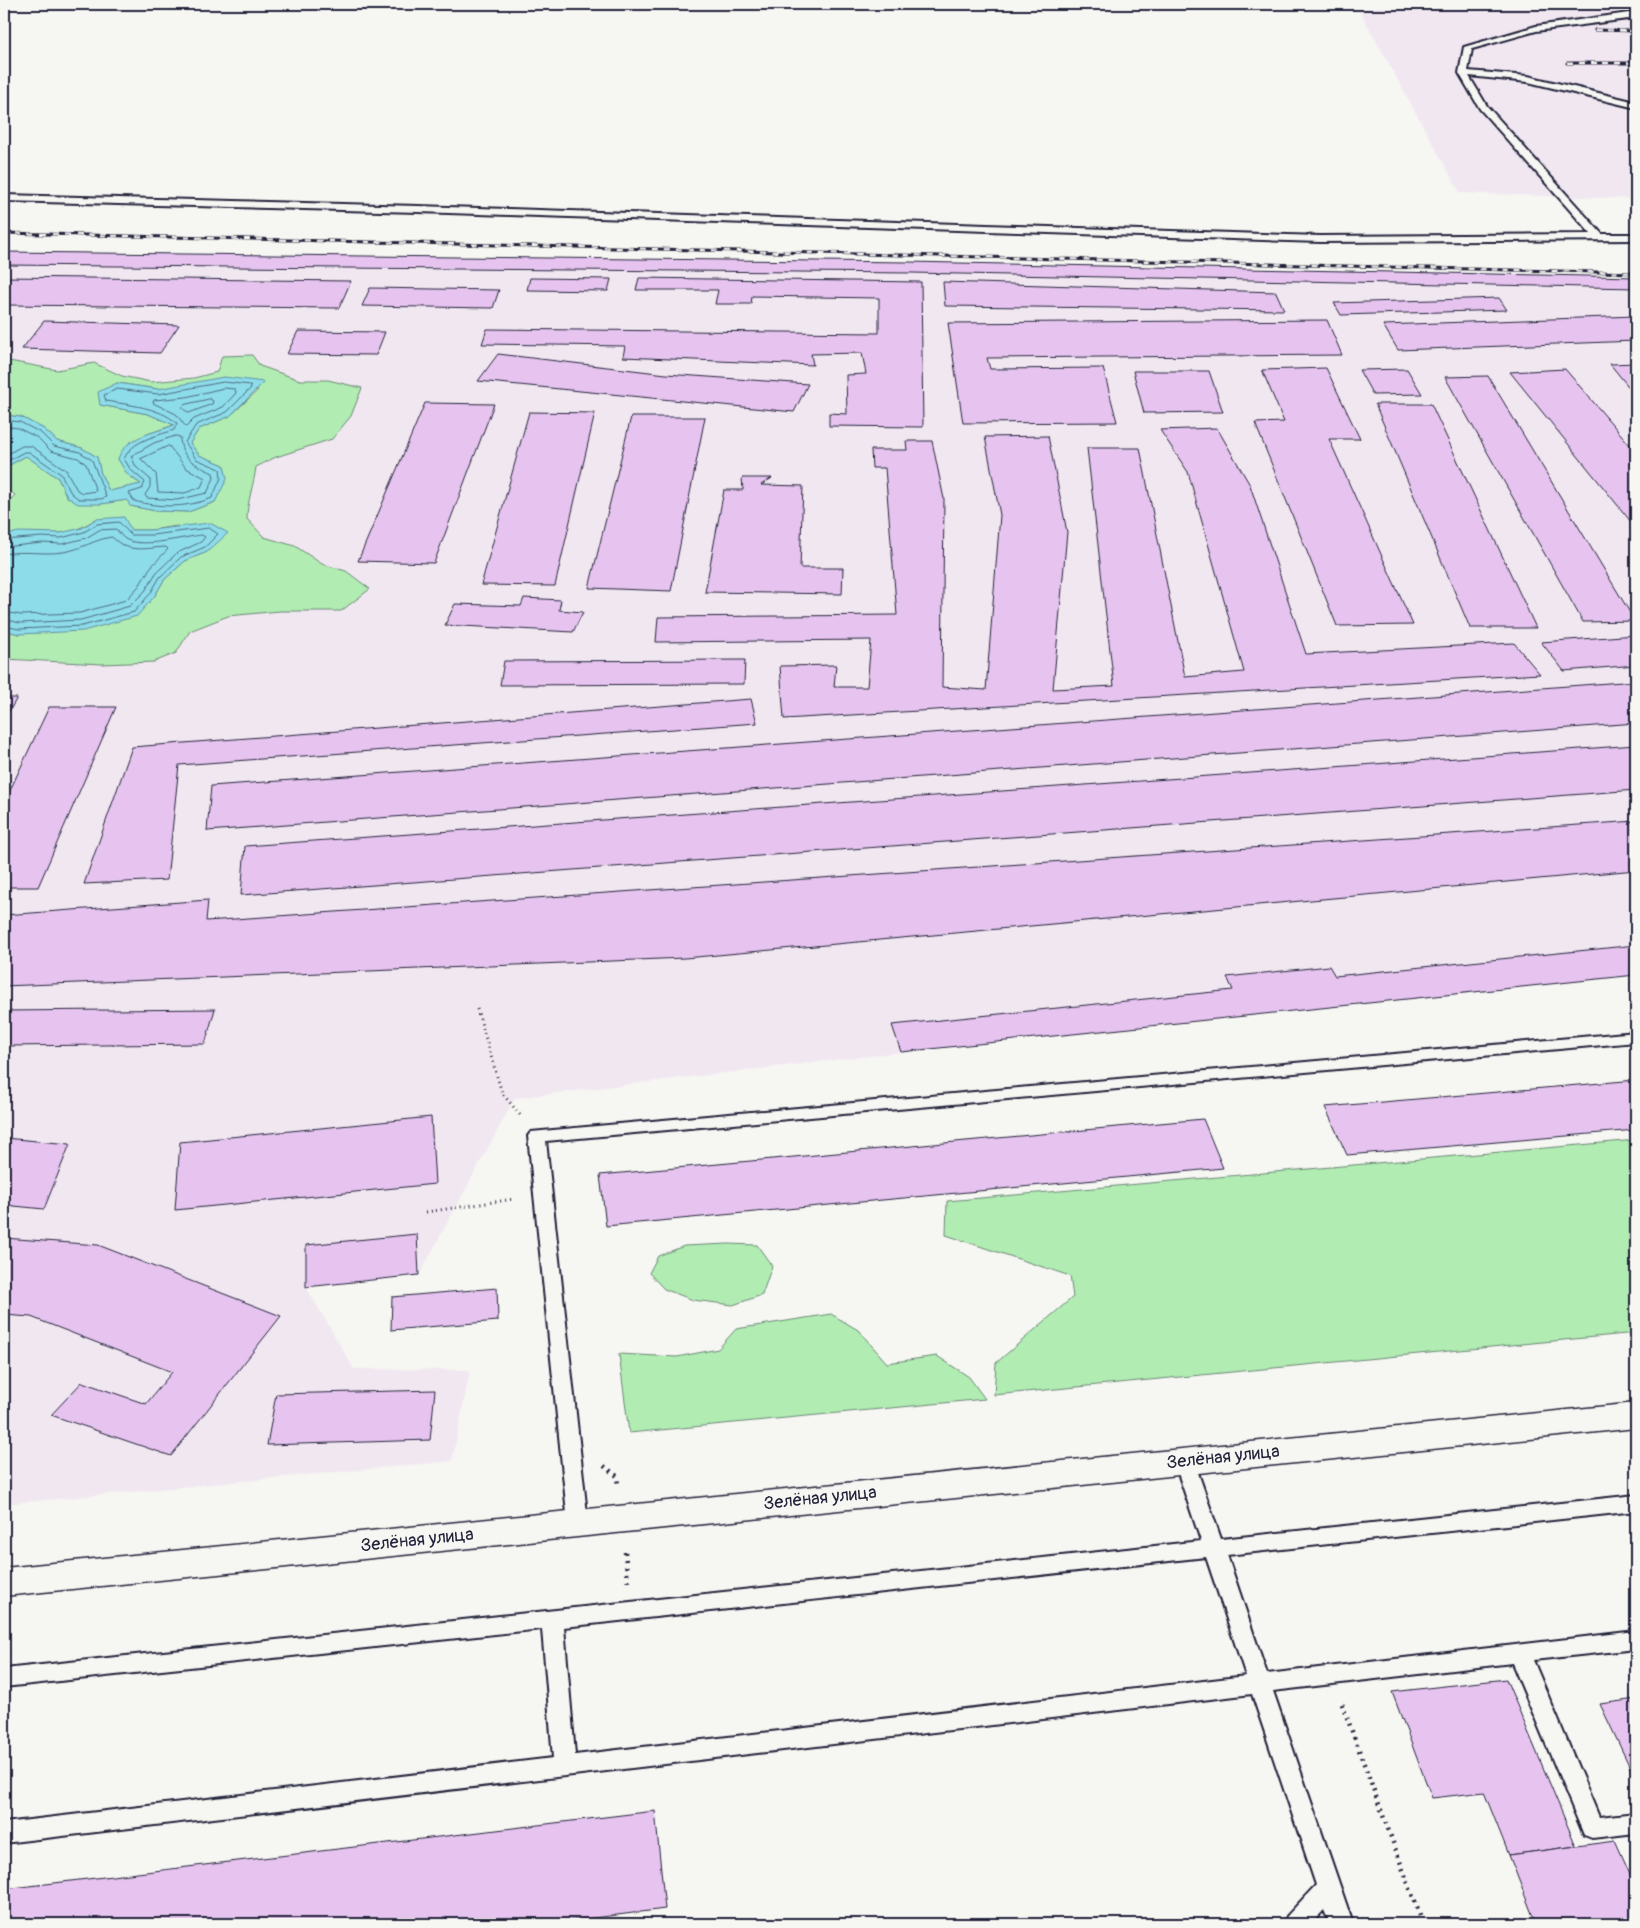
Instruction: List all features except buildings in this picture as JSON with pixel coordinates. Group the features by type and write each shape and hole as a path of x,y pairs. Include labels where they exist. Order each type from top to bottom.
{"main road":[{"name":"Зелёная улица","path":"4,1582 1636,1415"}],"lane":[{"path":"1598,236 1484,107 1463,73 1468,47 1536,29 1636,15"},
{"path":"1463,73 1528,80 1636,105"},
{"path":"4,198 418,209 1320,239 1636,237"},
{"path":"578,1523 537,1136 1636,1037"},
{"path":"1184,1461 1341,1924"},
{"path":"4,1678 1636,1503"},
{"path":"552,1619 565,1767"},
{"path":"4,1833 1636,1640"},
{"path":"1519,1654 1592,1828 1636,1823"},
{"path":"1296,1924 1329,1888"}],"path":[{"path":"477,1009 502,1093 537,1136"},
{"path":"426,1212 543,1195"},
{"path":"1332,1676 1423,1924"}],"shaded area":[{"path":"1356,4 1636,4 1636,199 1460,193"},
{"path":"4,252 908,262 1636,277 1636,975 901,1052 515,1098 419,1275 306,1287 354,1369 470,1370 452,1461 4,1504 4,659 47,662 176,653 190,631 228,616 280,611 341,611 370,589 346,571 322,564 295,546 264,537 247,519 247,501 254,485 256,467 276,457 306,448 328,380 300,380 217,372 194,378 151,382 122,376 94,363 57,370 4,360"}],"green space":[{"path":"252,355 260,366 300,380 328,380 362,388 351,416 332,439 276,457 256,467 247,519 264,537 295,546 322,564 346,571 370,589 341,611 280,611 228,616 190,631 176,653 154,662 102,664 4,659 4,630 19,634 154,597 164,580 185,561 207,552 177,526 151,530 131,530 96,519 83,527 69,532 25,533 4,536 4,506 15,495 4,488 6,467 26,456 58,478 67,497 101,504 127,500 131,506 156,511 188,512 215,502 224,465 199,455 190,443 199,429 230,416 258,390 184,386 158,389 117,383 100,405 148,414 174,425 129,443 118,459 131,477 142,484 109,491 101,474 97,457 82,448 57,441 44,429 21,417 4,415 4,360 57,370 94,363 122,376 151,382 194,378 217,372 222,356"},
{"path":"1636,1140 1636,1333 994,1395 996,1363 1073,1297 1070,1276 946,1235 947,1201"},
{"path":"757,1245 772,1266 762,1295 733,1305 693,1300 664,1289 649,1273 658,1256 684,1246"},
{"path":"831,1314 858,1330 887,1363 937,1356 969,1377 985,1399 629,1433 619,1354 677,1357 718,1349 736,1329"}],"water":[{"path":"224,377 264,382 230,416 199,429 190,443 199,455 224,465 227,479 215,502 188,512 156,511 130,506 127,500 101,504 78,504 67,497 58,478 26,456 6,467 4,473 4,415 21,417 44,429 57,441 82,448 97,457 101,474 109,491 141,484 127,474 118,459 122,451 127,445 142,436 174,425 148,414 100,405 98,392 117,383 158,389"},
{"path":"124,517 131,530 151,530 210,523 228,533 207,552 185,561 164,580 154,597 137,616 83,631 19,634 4,630 4,536 18,532 60,533 82,528 96,519"}],"railway":[{"path":"1595,30 1636,31"},
{"path":"1567,63 1636,63"},
{"path":"4,233 1636,273"}]}
